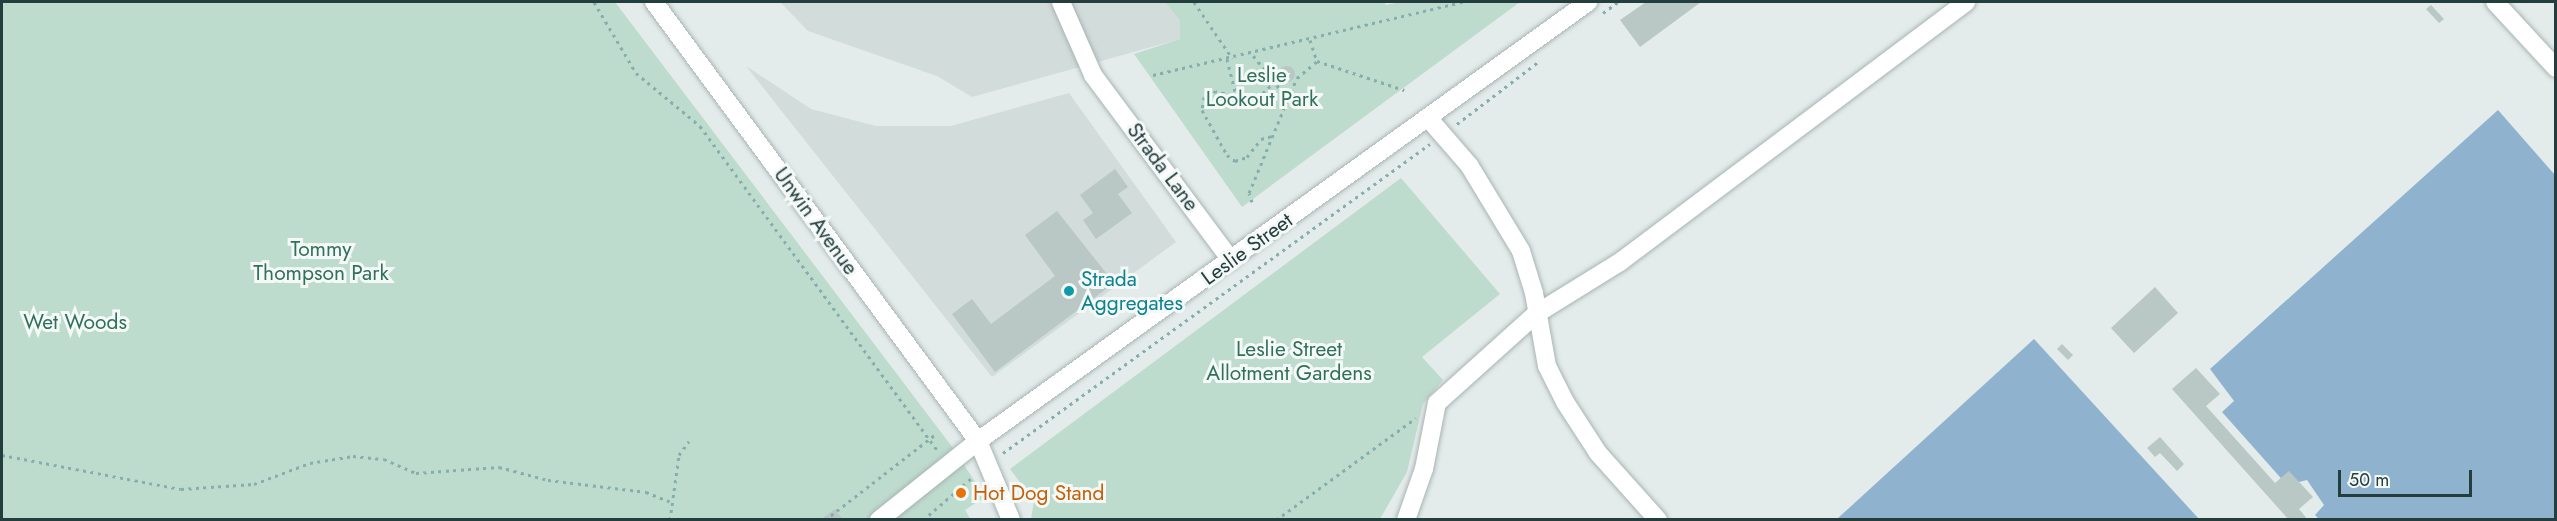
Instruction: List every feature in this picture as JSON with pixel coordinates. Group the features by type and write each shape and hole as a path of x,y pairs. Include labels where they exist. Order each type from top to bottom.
{"street":[{"name":"Unwin Avenue","path":"654,2 978,441 1011,519"},
{"name":"Strada Lane","path":"1061,2 1094,75 1231,260"},
{"name":"Leslie Street","path":"879,519 978,441 1430,119 1588,2"},
{"path":"1406,519 1424,469 1437,403 1536,314 1620,261 1966,2"},
{"path":"2495,2 2556,68"},
{"path":"1430,119 1469,165 1502,215 1521,251 1547,366 1565,402 1598,453 1658,519"}],"path":[{"path":"594,2 636,73 700,126 940,453"},
{"path":"1194,2 1229,58 1236,95"},
{"path":"1153,75 1463,2"},
{"path":"1310,39 1317,61"},
{"path":"1252,53 1288,99"},
{"path":"1317,61 1404,90"},
{"path":"1252,202 1249,193 1297,78 1317,61"},
{"path":"1272,136 1261,140 1241,160 1230,159 1204,116 1201,103 1216,91 1246,99 1257,98 1280,77"},
{"path":"1012,447 1431,143"},
{"path":"1276,519 1437,403"},
{"path":"825,519 936,435"},
{"path":"670,519 679,455 689,441"},
{"path":"2,455 181,489 254,484 310,463 354,456 384,459 416,473 499,467 548,480 646,492 671,502"},
{"path":"922,519 963,484"}],"shaded area":[{"path":"780,2 1165,2 1180,21 1180,39 972,97 937,76 808,31"},
{"path":"746,66 811,109 876,126 951,126 1069,93 1176,242 992,377"}],"green space":[{"name":"Tommy Thompson Park","path":"2,2 615,2 953,448 985,497 965,510 971,520 2,519"},
{"name":"Leslie Lookout Park","path":"1165,2 1384,2 1386,5 1401,2 1520,2 1242,207 1134,54 1180,39 1180,21"},
{"name":"Leslie Street Allotment Gardens","path":"1401,178 1500,294 1422,357 1443,380 1423,404 1407,472 1380,519 1031,519 1034,501 1010,469"}],"water":[{"path":"2498,110 2555,175 2555,519 2319,519 2315,515 2324,505 2307,480 2287,485 2222,412 2234,401 2210,369"},
{"path":"2034,339 2199,519 1837,519"}],"building":[{"path":"1646,2 1701,2 1640,47 1620,20"},
{"path":"2431,5 2444,19 2439,23 2426,9"},
{"path":"1287,66 1295,74 1287,82 1279,74"},
{"path":"1115,169 1128,187 1118,194 1132,213 1096,239 1083,220 1093,213 1080,195"},
{"name":"Strada Aggregates","path":"1057,211 1114,283 995,372 952,314 972,299 991,324 1055,276 1025,235"},
{"path":"2155,287 2178,313 2134,353 2111,328"},
{"path":"2062,344 2073,355 2068,360 2057,349"},
{"path":"2196,368 2220,394 2206,406 2275,483 2289,471 2313,497 2299,509 2308,520 2289,520 2172,389"},
{"path":"2160,437 2184,464 2177,471 2160,453 2155,457 2147,448"},
{"path":"835,509 843,520 820,520"}],"place":[{"name":"Strada Aggregates","path":"1069,291"},
{"name":"Hot Dog Stand","path":"961,493"}],"park label":[{"name":"Wet Woods","path":"75,322"}]}
